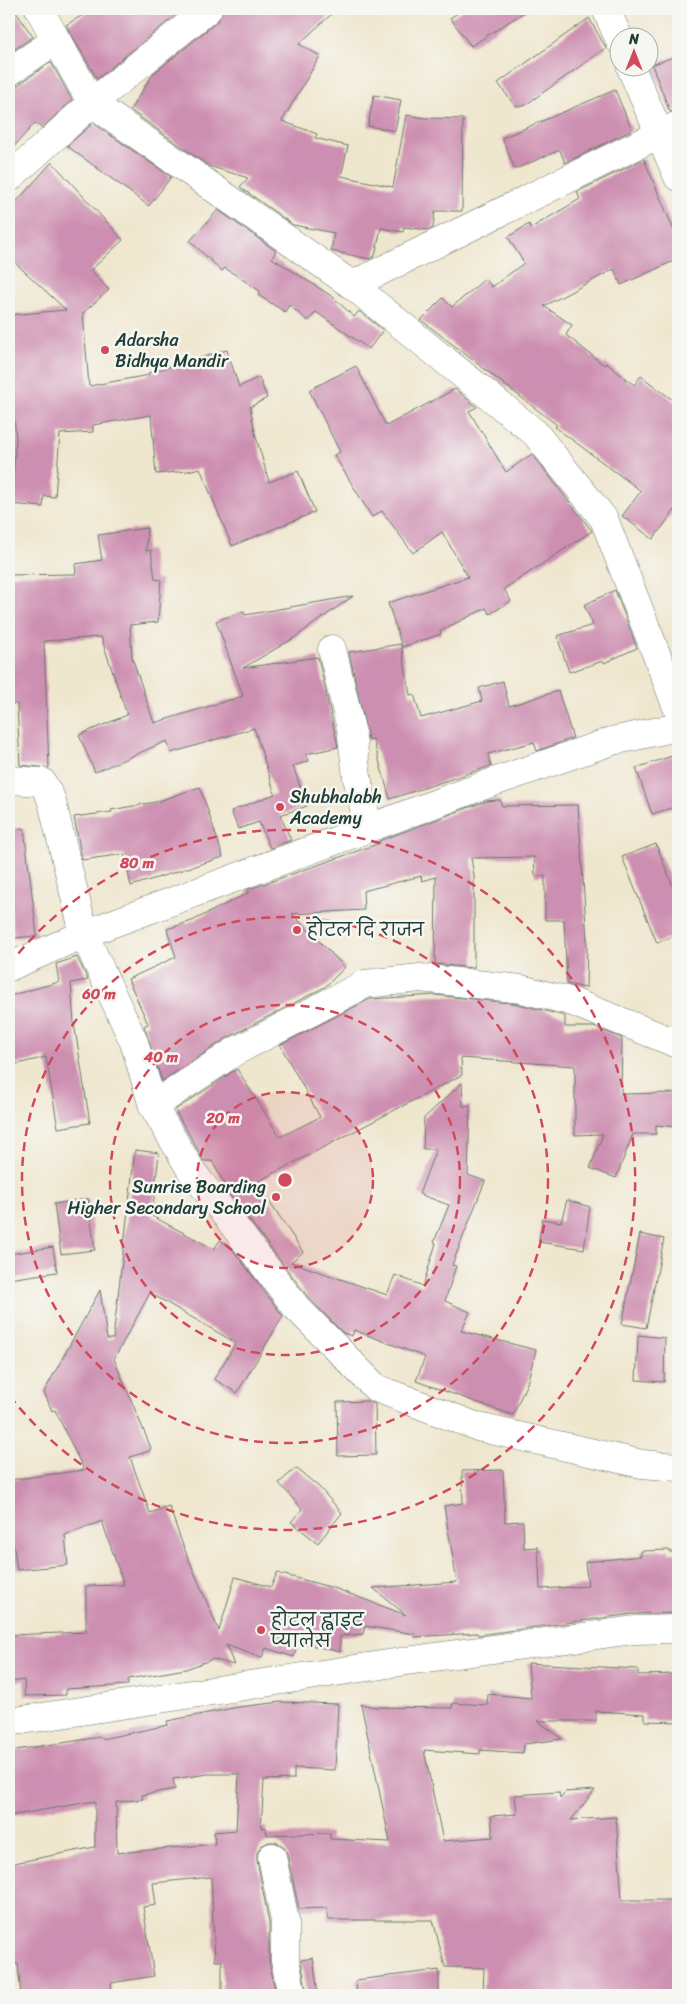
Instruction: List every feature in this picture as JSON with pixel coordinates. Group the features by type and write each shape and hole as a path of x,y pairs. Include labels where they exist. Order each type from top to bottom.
{"street":[{"path":"39,9 92,103 352,285 535,433 604,519 678,710"},
{"path":"9,178 92,103 208,9"},
{"path":"606,9 614,28"},
{"path":"9,72 56,40"},
{"path":"637,78 668,129 678,177"},
{"path":"352,285 668,129"},
{"path":"332,649 351,728 357,777 368,827"},
{"path":"9,967 84,934 368,827 612,741 678,727"},
{"path":"9,780 42,782 51,798 84,934 134,1042 154,1106 191,1170 296,1307 376,1388 478,1428 642,1464 678,1467"},
{"path":"154,1106 234,1052 330,1000 365,984 420,978 521,989 570,1001 678,1044"},
{"path":"9,1722 430,1658 634,1630 678,1629"},
{"path":"272,1856 285,1921 285,1960 292,1995"}],"building":[{"path":"9,9 14,9 33,37 9,53"},
{"path":"93,9 183,9 97,79 66,25"},
{"path":"223,9 337,9 299,44 320,56 282,121 317,134 315,138 348,146 341,176 393,187 406,115 425,118 463,119 462,211 435,211 433,228 428,230 404,227 403,232 381,228 375,256 370,259 331,251 334,233 293,225 240,187 248,178 209,166 130,110 153,74 218,21"},
{"path":"464,9 529,9 471,46 450,18"},
{"path":"589,18 606,48 524,106 515,106 498,83"},
{"path":"678,55 678,110 670,112 657,78 660,78 660,62"},
{"path":"51,62 72,100 42,128 35,123 9,152 9,87 18,85"},
{"path":"615,90 632,130 565,163 560,150 515,169 502,138"},
{"path":"374,95 401,100 395,131 368,126"},
{"path":"93,123 171,177 149,206 67,146"},
{"path":"644,159 678,240 678,259 621,285 614,269 544,306 572,325 566,335 604,365 606,363 634,385 641,376 678,404 678,506 653,539 622,516 641,491 555,427 557,425 421,320 443,298 452,307 485,279 492,287 524,263 508,237 529,224 531,228 580,199 577,192"},
{"path":"52,162 123,240 91,270 109,290 83,313 89,386 149,375 148,373 227,350 239,387 259,377 267,398 250,407 256,437 269,482 298,471 315,512 232,546 200,468 156,474 151,415 93,425 93,432 60,434 55,497 44,496 43,507 11,504 16,439 9,359 9,315 66,310 9,257 9,210"},
{"path":"218,210 276,251 272,258 333,297 354,317 359,311 383,330 369,349 316,312 308,321 289,305 285,312 258,295 260,291 225,268 222,271 190,241"},
{"path":"356,366 386,426 455,389 477,407 469,411 506,472 532,454 592,531 504,589 511,601 490,614 486,608 440,631 441,634 402,647 388,603 468,577 442,532 413,553 382,511 372,517 334,455 340,452 309,390"},
{"path":"147,528 146,551 151,550 155,579 161,580 158,622 130,625 132,657 154,723 243,696 216,621 244,611 245,615 353,596 294,638 243,668 318,657 338,747 306,754 309,761 293,766 307,806 280,815 291,840 270,848 259,822 238,829 231,811 275,794 254,728 171,753 167,741 95,772 79,735 127,715 101,637 44,641 49,768 20,765 17,704 9,704 9,575 76,574 75,564 102,560 98,535"},
{"path":"615,590 637,648 604,663 603,661 569,672 557,636 593,625 584,605"},
{"path":"401,644 410,695 414,694 421,718 482,701 479,688 503,681 509,706 558,691 573,738 537,751 534,742 488,754 491,766 390,799 373,739 368,740 349,652"},
{"path":"678,754 678,806 652,814 636,768"},
{"path":"200,787 223,857 131,886 124,854 82,860 74,817 112,812 111,810 156,802"},
{"path":"500,800 502,806 578,805 587,940 586,988 567,984 564,920 545,920 545,876 535,876 534,857 471,858 474,876 474,968 435,964 436,877 422,881 421,876 363,891 364,910 292,914 345,967 325,987 227,1038 162,1081 144,1026 148,1024 128,979 176,957 167,929 192,921 248,893 247,890 380,843 379,841 486,801"},
{"path":"24,828 37,936 14,938 9,895 9,829"},
{"path":"656,844 678,899 678,934 657,943 622,857"},
{"path":"77,957 88,980 71,983 74,1023 90,1123 58,1128 46,1057 9,1066 9,996 59,982 56,964"},
{"path":"435,995 518,1004 565,1016 565,1027 594,1027 622,1038 621,1094 678,1093 678,1127 656,1125 656,1134 633,1134 616,1178 590,1168 603,1134 575,1135 575,1066 461,1058 462,1075 257,1182 303,1252 291,1262 387,1295 395,1275 423,1286 436,1243 434,1242 449,1205 419,1194 436,1149 423,1149 424,1118 462,1083 463,1106 470,1106 468,1175 485,1181 452,1265 456,1266 445,1301 470,1312 461,1331 536,1350 527,1383 513,1415 416,1381 425,1357 354,1330 352,1336 343,1333 308,1297 231,1196 212,1161 204,1161 175,1110 237,1069 280,1137 320,1117 280,1045 370,999"},
{"path":"135,1150 159,1153 152,1216 214,1249 220,1240 230,1246 283,1316 237,1393 214,1379 236,1343 150,1293 114,1359 151,1448 149,1451 130,1457 150,1513 169,1506 182,1543 219,1631 235,1577 271,1587 277,1573 334,1588 406,1615 373,1588 457,1582 444,1506 463,1503 462,1471 503,1470 505,1522 523,1521 524,1548 538,1547 540,1589 588,1586 585,1562 641,1556 641,1551 669,1550 669,1552 678,1552 678,1613 632,1614 478,1635 477,1633 414,1637 415,1634 365,1626 363,1634 340,1636 340,1652 298,1642 294,1657 266,1648 262,1658 226,1645 234,1665 213,1659 186,1669 128,1679 128,1685 66,1689 66,1695 25,1696 24,1680 9,1682 9,1635 86,1632 86,1586 124,1585 102,1521 65,1535 68,1565 17,1570 9,1512 9,1480 84,1470 55,1410 52,1411 44,1392 100,1290 107,1339 113,1339"},
{"path":"88,1199 95,1250 61,1254 54,1204"},
{"path":"567,1200 590,1207 584,1249 539,1242 542,1219 561,1222"},
{"path":"640,1234 664,1239 646,1328 622,1324"},
{"path":"53,1247 57,1272 9,1279 9,1254"},
{"path":"638,1335 665,1338 664,1382 636,1380"},
{"path":"369,1401 375,1404 376,1455 338,1456 337,1402"},
{"path":"296,1468 319,1487 342,1513 318,1543 291,1522 302,1509 279,1483"},
{"path":"528,1663 638,1669 638,1675 678,1674 678,1722 645,1721 645,1714 596,1711 596,1721 538,1721 562,1739 524,1744 523,1753 480,1750 480,1754 424,1750 443,1841 493,1837 491,1816 517,1814 515,1795 559,1792 560,1798 565,1792 595,1790 571,1820 616,1817 622,1900 678,1900 678,1995 483,1995 484,1968 445,1967 433,1920 328,1920 327,1908 299,1909 287,1853 283,1846 276,1842 269,1842 261,1846 257,1853 257,1860 269,1923 269,1960 276,1995 222,1995 222,1961 215,1961 211,1877 153,1883 156,1905 143,1907 154,1976 111,1983 112,1995 21,1995 18,1964 12,1965 9,1941 9,1864 95,1847 95,1801 9,1816 9,1751 101,1737 102,1739 168,1725 167,1721 239,1707 281,1702 338,1704 335,1770 294,1768 294,1779 264,1780 261,1828 266,1827 267,1835 330,1833 330,1839 390,1842 361,1704 374,1707 452,1708 453,1703 487,1705 488,1694 531,1698","holes":["208,1774 239,1774 236,1830 214,1832 215,1844 117,1853 116,1802 143,1799 142,1795 175,1789 173,1779"]},
{"path":"313,1958 318,1995 307,1995 301,1960"},
{"path":"439,1970 439,1995 357,1995 356,1980"}],"place":[{"name":"Adarsha Bidhya Mandir","path":"105,350"},
{"name":"Shubhalabh Academy","path":"280,807"},
{"name":"होटल दि राजन","path":"297,930"},
{"name":"Sunrise Boarding Higher Secondary School","path":"276,1197"},
{"name":"होटल ह्वाइट प्यालेस","path":"261,1630"}]}
